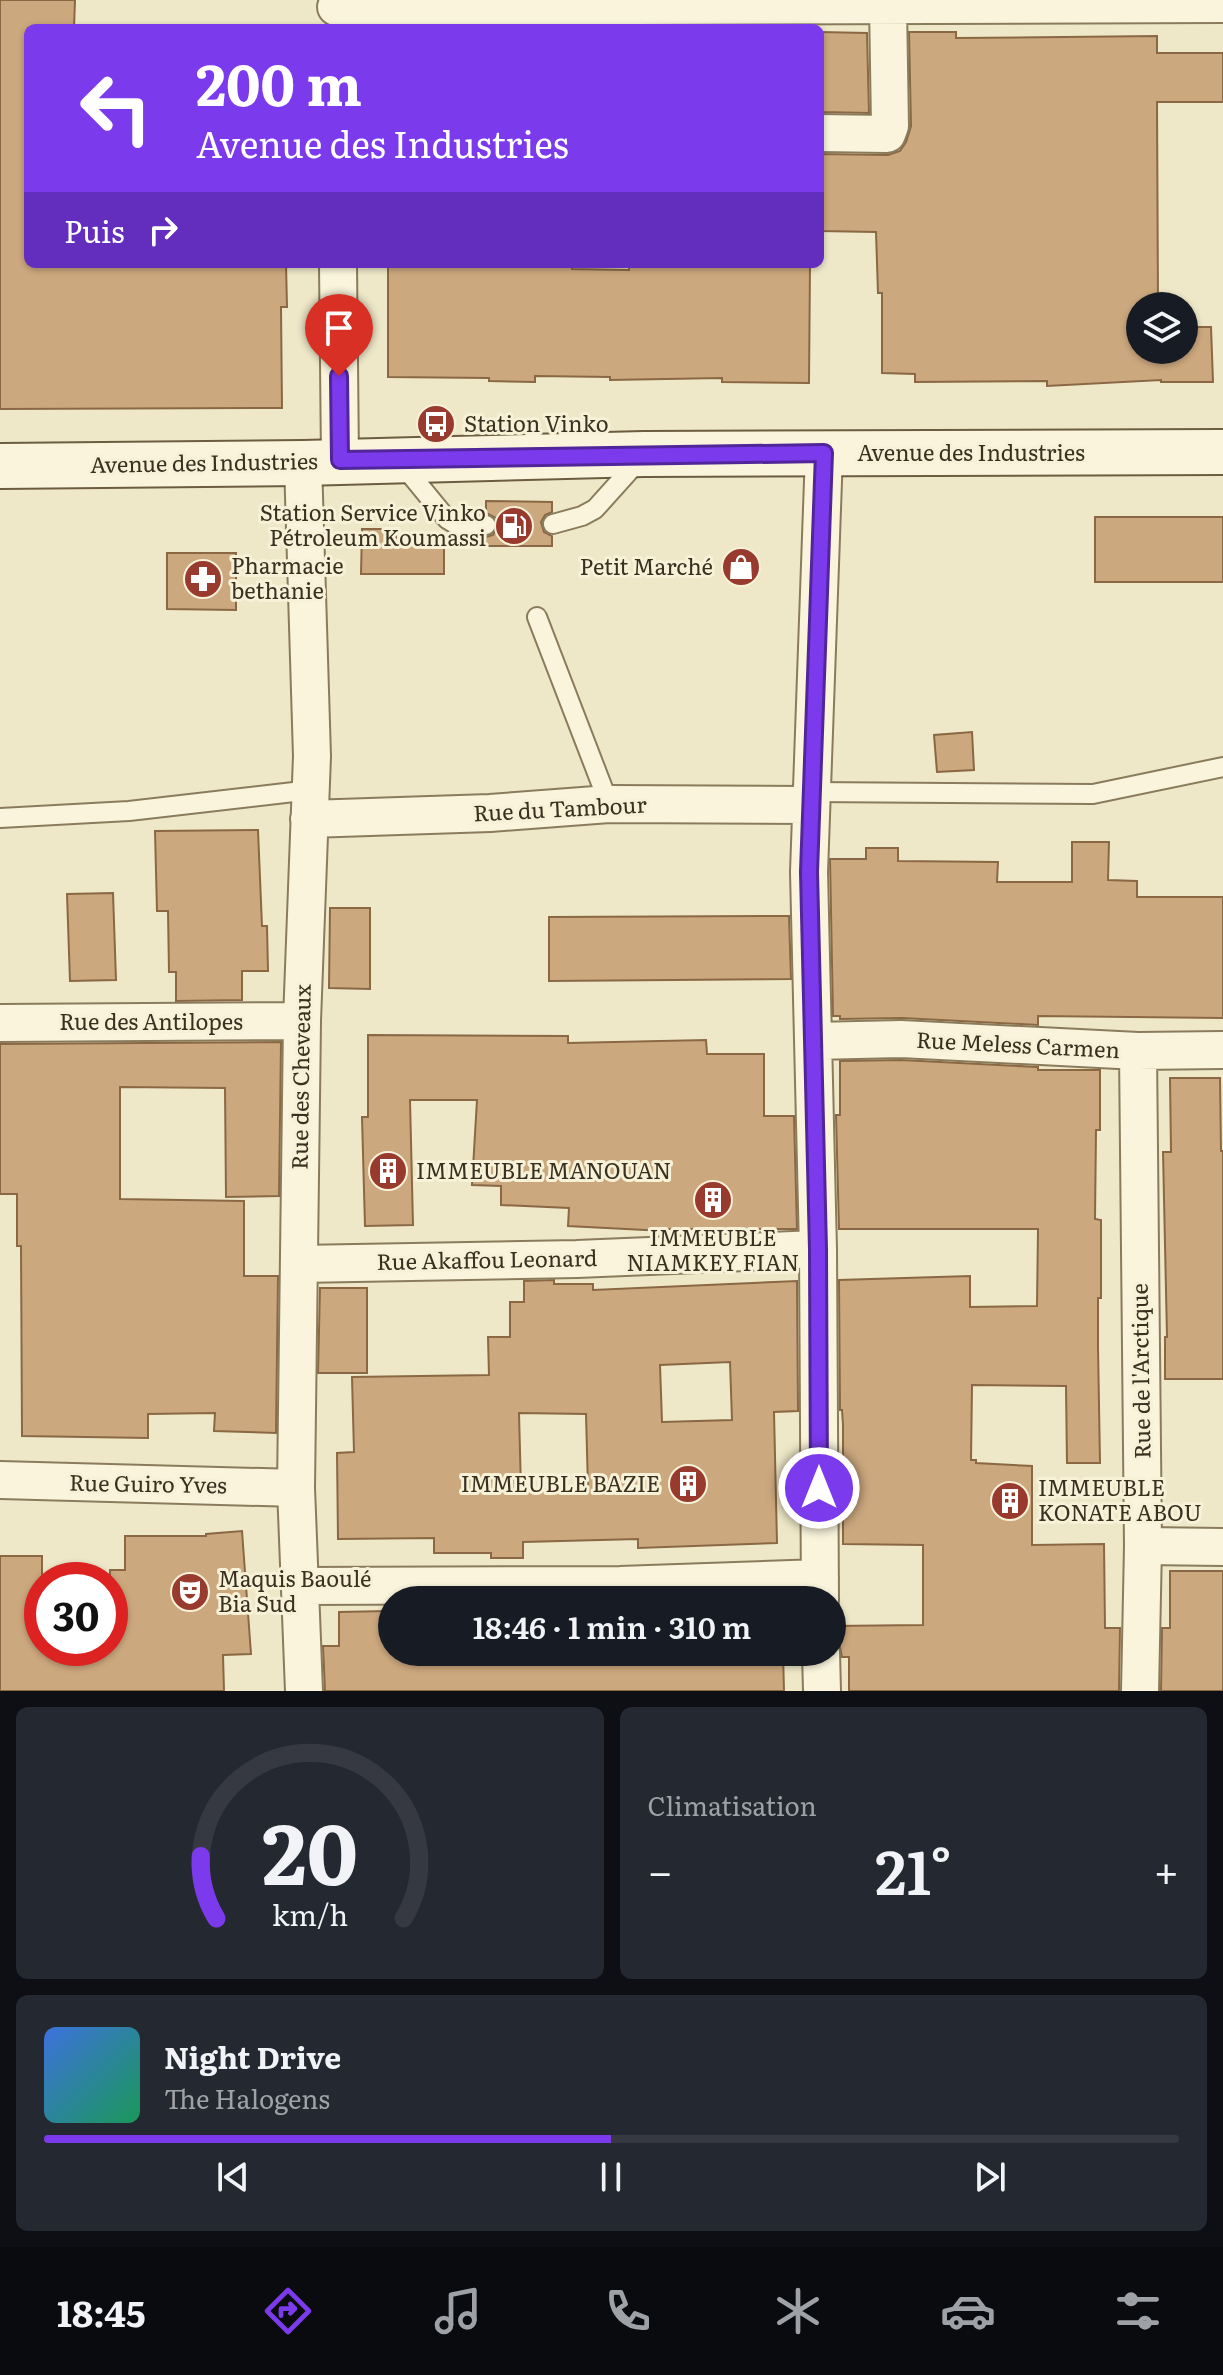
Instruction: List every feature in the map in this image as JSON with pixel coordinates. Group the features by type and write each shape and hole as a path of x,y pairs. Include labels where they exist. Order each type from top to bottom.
{"street":[{"path":"336,12 446,17 630,3 1223,4"},
{"path":"824,133 887,134 890,126 888,5"},
{"name":"Rue des Cheveaux","path":"304,1691 296,1488 302,1021 322,462 338,268"},
{"name":"Avenue des Industries","path":"0,466 400,461 644,454 1223,452"},
{"path":"820,1586 818,1249 809,872 824,453"},
{"name":"Rue du Tambour","path":"310,805 490,813 609,804 810,799"},
{"name":"Rue des Antilopes","path":"0,1023 302,1021"},
{"name":"Rue Meless Carmen","path":"814,1041 901,1039 1138,1051 1223,1050"},
{"name":"Rue de l'Arctique","path":"1138,1051 1143,1546 1140,1691"},
{"name":"Rue Akaffou Leonard","path":"299,1264 577,1259 818,1249"},
{"name":"Rue Guiro Yves","path":"0,1480 296,1488"},
{"path":"1143,1546 1223,1547"},
{"path":"300,1586 670,1586"},
{"path":"821,1666 822,1691"}],"lane":[{"path":"553,524 595,509 644,454"},
{"path":"400,461 447,519 457,525 486,525"},
{"path":"537,617 609,804"},
{"path":"810,799 1093,794 1223,767"},
{"path":"0,818 310,805"}],"building":[{"path":"0,0 75,0 74,24 24,24 24,268 286,268 287,307 281,307 282,408 0,409"},
{"path":"824,32 867,33 869,113 824,112"},
{"path":"909,32 956,32 956,38 1157,36 1157,53 1223,53 1223,102 1157,102 1158,292 1126,292 1126,364 1198,364 1198,327 1211,327 1213,382 1161,380 1047,386 1047,381 915,382 915,374 882,373 882,293 878,293 876,232 824,231 824,154 888,155 900,151 911,126"},
{"path":"388,268 810,268 809,383 722,382 722,378 610,380 610,377 535,376 535,382 489,381 489,378 388,377"},
{"path":"486,501 552,502 552,512 545,515 541,522 544,532 552,536 552,546 486,546 486,537 493,535 498,526 496,518 486,513"},
{"path":"1095,517 1223,517 1223,582 1095,582"},
{"path":"362,529 396,529 396,544 444,544 444,574 361,574"},
{"path":"167,553 236,553 236,610 167,609"},
{"path":"972,732 974,770 937,772 934,735"},
{"path":"258,830 262,926 267,926 268,971 242,971 242,1000 176,1001 176,972 169,972 168,911 157,911 155,831"},
{"path":"1072,842 1109,842 1108,880 1137,881 1137,897 1223,897 1223,1018 1038,1016 1038,1025 902,1018 840,1019 840,1016 833,1016 830,859 866,859 866,848 898,848 898,861 998,862 997,882 1072,882"},
{"path":"113,893 116,980 70,981 67,894"},
{"path":"330,908 370,908 370,989 329,988"},
{"path":"789,916 791,979 549,981 549,917"},
{"path":"368,1035 568,1036 568,1043 706,1040 707,1054 764,1054 764,1116 794,1116 797,1229 664,1231 568,1226 569,1208 501,1205 501,1186 472,1185 477,1100 410,1100 413,1225 365,1226 362,1117 368,1117"},
{"path":"281,1042 279,1196 226,1197 225,1088 120,1087 120,1199 244,1201 244,1276 278,1276 276,1433 214,1431 215,1413 148,1414 148,1438 22,1436 21,1246 17,1246 17,1194 0,1194 0,1044"},
{"path":"901,1060 1038,1067 1038,1070 1100,1070 1095,1219 1101,1220 1101,1298 1098,1298 1100,1463 1067,1463 1066,1386 972,1385 971,1460 976,1460 976,1463 1032,1466 1032,1545 1104,1544 1105,1628 1120,1628 1119,1691 849,1691 846,1626 923,1625 923,1545 843,1544 839,1280 970,1276 970,1307 1037,1306 1038,1229 839,1229 836,1115 840,1115 840,1061"},
{"path":"1170,1078 1220,1078 1223,1379 1165,1379 1163,1152 1171,1152"},
{"path":"524,1281 593,1284 593,1290 797,1281 798,1411 774,1412 777,1543 638,1548 638,1539 523,1542 523,1558 491,1558 491,1553 434,1553 434,1538 338,1539 337,1453 354,1452 352,1377 489,1375 488,1337 510,1337 510,1302 524,1302","holes":["730,1362 732,1420 662,1422 660,1365","519,1413 586,1414 588,1489 521,1490"]},
{"path":"320,1288 367,1288 367,1373 318,1373"},
{"path":"242,1531 251,1654 223,1655 224,1691 0,1691 0,1556 42,1556 42,1562 24,1562 24,1666 128,1666 125,1536"},
{"path":"1170,1571 1223,1571 1223,1691 1161,1691 1162,1628 1170,1628"},
{"path":"378,1611 378,1666 783,1666 784,1691 325,1691 323,1646 339,1646 339,1612"}],"place":[{"name":"Station Vinko","path":"436,424"},
{"name":"Station Service Vinko Pétroleum Koumassi","path":"514,526"},
{"name":"Petit Marché","path":"741,567"},
{"name":"Pharmacie bethanie","path":"203,579"},
{"name":"IMMEUBLE MANOUAN","path":"388,1171"},
{"name":"IMMEUBLE NIAMKEY FIAN","path":"713,1200"},
{"name":"IMMEUBLE BAZIE","path":"688,1484"},
{"name":"IMMEUBLE KONATE ABOU","path":"1010,1501"},
{"name":"Maquis Baoulé Bia Sud","path":"190,1592"}],"route":[{"path":"339,376 340,460 824,453 809,872 818,1249 819,1488"}]}
